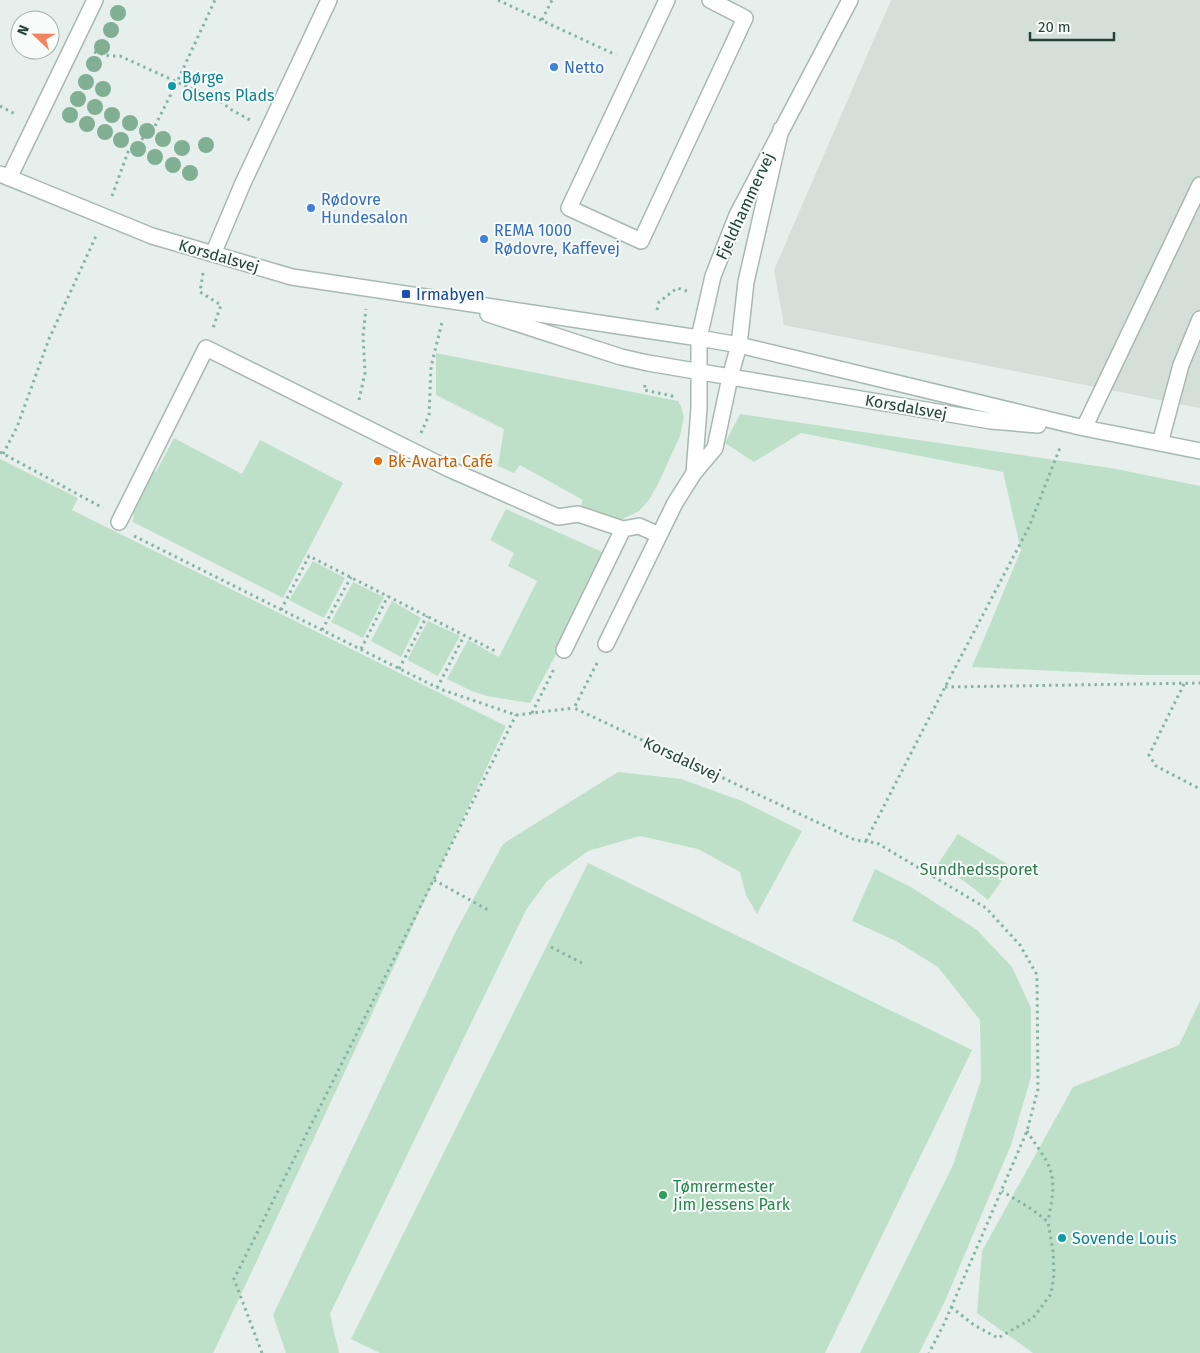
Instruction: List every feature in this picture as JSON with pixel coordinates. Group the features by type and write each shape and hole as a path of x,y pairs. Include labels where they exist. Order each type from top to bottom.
{"street":[{"path":"5,176 94,0"},
{"path":"209,253 329,0"},
{"path":"668,0 569,208 640,241 745,18 710,0"},
{"name":"Fjeldhammervej","path":"694,473 699,408 700,338 713,276 734,224 781,129 850,0"},
{"name":"Fjeldhammervej","path":"739,345 746,282 781,129"},
{"name":"Korsdalsvej","path":"5,176 152,236 292,278 739,345 1084,428 1200,450"},
{"path":"1084,428 1200,185"},
{"name":"Korsdalsvej","path":"447,301 621,357 648,363 991,421 1084,428"},
{"path":"1160,443 1181,365 1200,318"},
{"path":"606,644 675,503 694,473 715,448 730,377 739,345"},
{"path":"119,522 206,348 449,469 558,517 578,514 623,529 639,526 659,535"},
{"path":"564,650 623,529"}],"path":[{"path":"215,0 154,128 128,152 105,217 49,339 17,427 2,453 106,510 134,536 437,688 516,716 574,708 606,644"},
{"path":"498,0 504,1 637,64"},
{"path":"542,20 552,0"},
{"path":"110,56 120,56 222,103 230,109"},
{"path":"206,348 221,305 200,292 209,253"},
{"path":"348,419 359,399 365,373 363,336 368,289"},
{"path":"413,451 430,415 431,367 447,301"},
{"path":"644,390 684,399"},
{"path":"866,842 1029,527 1068,427"},
{"path":"281,610 309,556 497,652"},
{"path":"322,630 351,578"},
{"path":"361,650 388,596"},
{"path":"399,669 427,616"},
{"path":"437,688 464,636"},
{"path":"531,714 564,650"},
{"path":"945,688 1200,683"},
{"path":"1184,684 1149,755 1156,766 1200,789"},
{"name":"Korsdalsvej","path":"574,708 855,840 877,843 986,908 1020,945 1037,975 1038,1089 1027,1131 951,1307 929,1353"},
{"path":"262,1353 234,1279 516,716"},
{"path":"434,880 488,910"},
{"path":"551,947 582,963"},
{"path":"951,1307 974,1326 998,1338 1033,1318 1050,1294 1054,1274 1053,1252 1048,1222 1052,1180 1049,1168 1027,1131"},
{"path":"1002,1191 1033,1210 1048,1222"}],"shaded area":[{"path":"891,0 1200,0 1200,408 784,325 774,270"}],"green space":[{"path":"436,353 678,401 684,417 680,436 649,500 639,511 619,521 594,516 581,505 583,500 520,465 514,473 498,466 504,429 436,395"},
{"path":"740,414 1111,468 1200,486 1200,675 1140,675 972,667 1021,550 1003,472 801,433 754,462 725,443"},
{"path":"174,438 242,474 260,440 343,483 283,598 133,522 134,507 149,469 156,472"},
{"path":"0,459 78,498 72,510 506,726 213,1353 0,1353"},
{"path":"506,509 609,555 530,703 487,696 447,679 468,640 499,657 537,581 508,566 514,553 490,540"},
{"path":"313,561 345,578 324,618 289,600"},
{"path":"353,582 384,597 363,638 331,622"},
{"path":"392,601 421,618 401,657 371,641"},
{"path":"428,621 460,636 438,676 407,660"},
{"path":"618,772 681,779 742,801 802,831 757,914 746,895 740,872 698,849 640,836 588,851 547,881 526,910 330,1314 339,1353 286,1353 273,1315 456,931 503,844"},
{"name":"Sundhedssporet","path":"958,834 1012,867 988,900 938,864"},
{"name":"Tømrermester Jim Jessens Park","path":"588,863 972,1050 825,1353 380,1353 351,1339"},
{"path":"875,869 911,887 977,930 1012,967 1031,1008 1031,1077 1011,1145 945,1301 919,1353 860,1353 953,1165 981,1080 980,1020 938,967 896,941 852,921"},
{"path":"1200,1001 1200,1353 1033,1353 977,1313 982,1251 1073,1087 1179,1045"}],"place":[{"name":"Netto","path":"554,67"},
{"name":"Børge Olsens Plads","path":"172,86"},
{"name":"Rødovre Hundesalon","path":"311,208"},
{"name":"REMA 1000 Rødovre, Kaffevej","path":"484,239"},
{"name":"Irmabyen","path":"406,294"},
{"name":"Bk-Avarta Café","path":"378,461"},
{"name":"Tømrermester Jim Jessens Park","path":"663,1195"},
{"name":"Sovende Louis","path":"1062,1238"}]}
